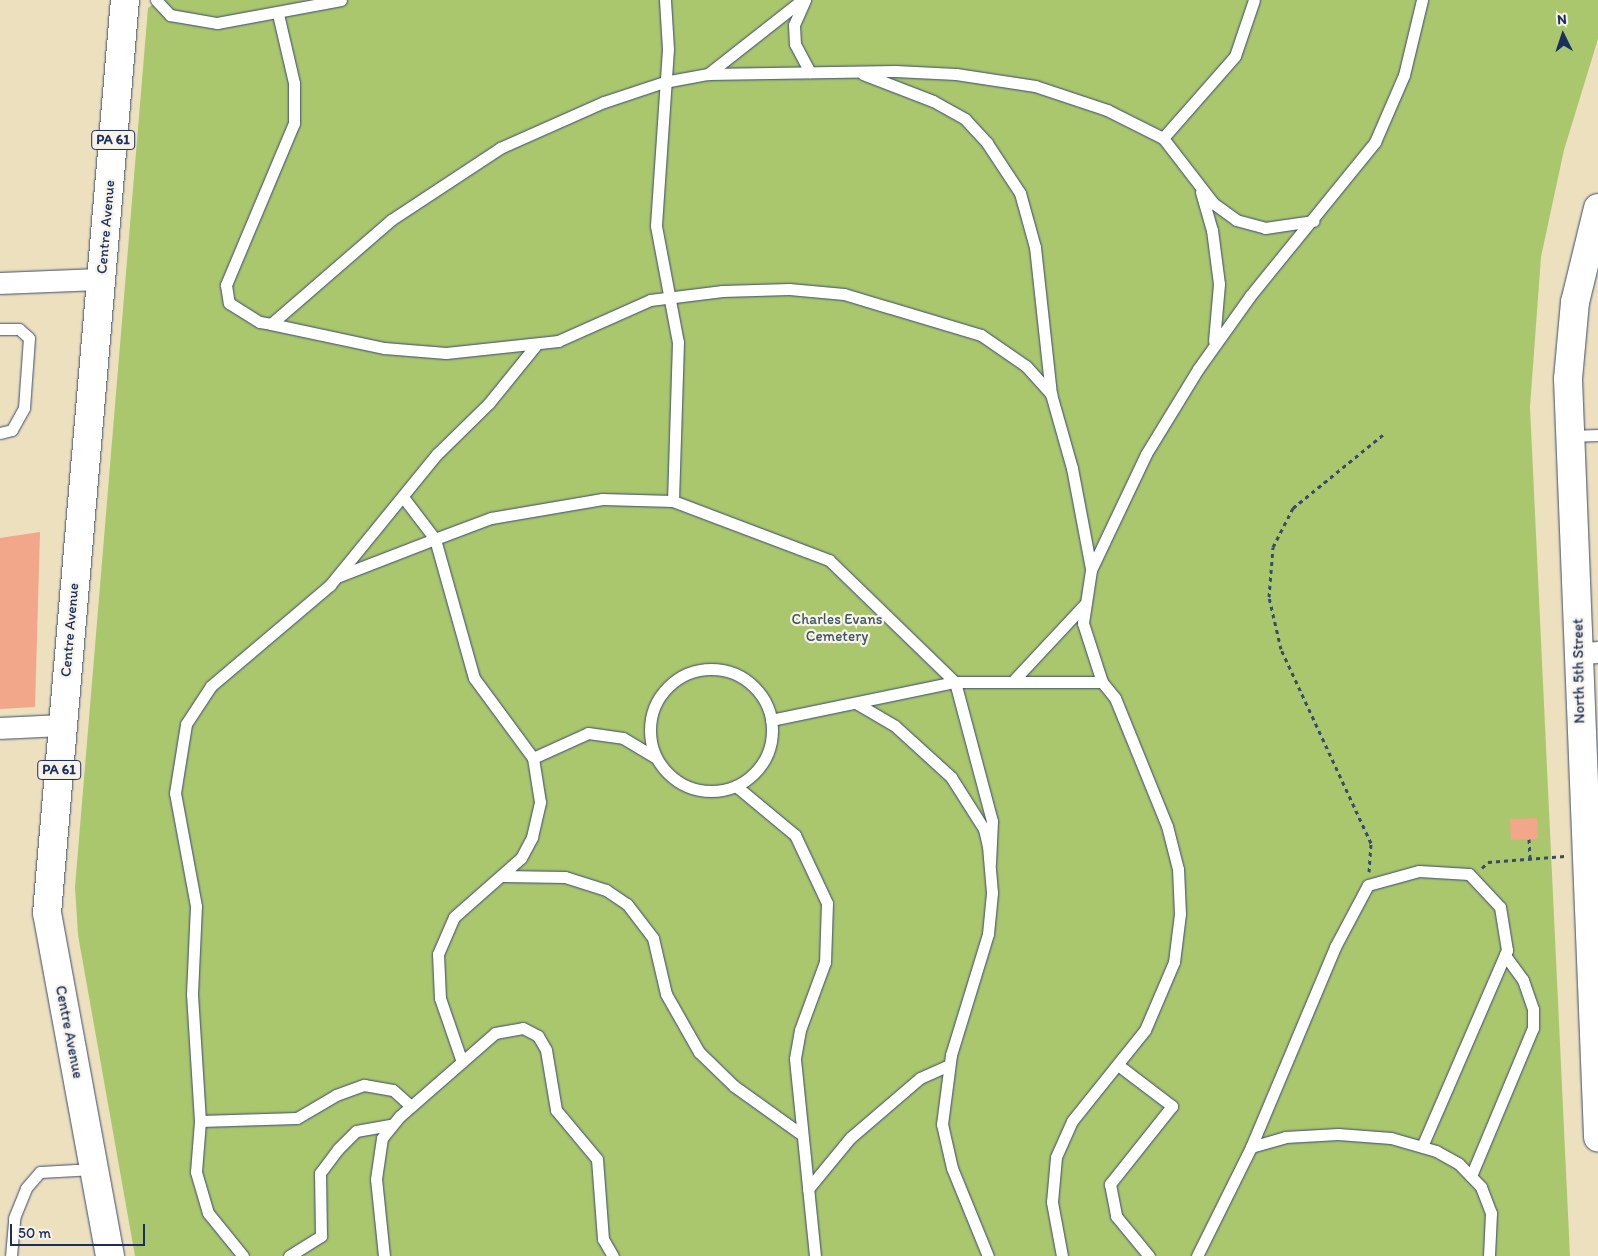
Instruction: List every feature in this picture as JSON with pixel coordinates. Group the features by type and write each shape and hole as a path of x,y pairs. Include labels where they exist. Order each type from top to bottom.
{"main road":[{"name":"Centre Avenue","path":"110,1256 47,913 125,0"},
{"name":"North 5th Street","path":"1597,217 1571,335 1569,436 1589,652 1589,763 1584,855 1594,985 1598,1137"}],"street":[{"path":"0,283 101,279"},
{"path":"0,728 62,725"}],"lane":[{"path":"156,0 163,12 193,21 240,21 341,0"},
{"path":"665,0 664,82 656,226 658,252 671,296 678,342 673,501"},
{"path":"708,74 803,0"},
{"path":"803,0 794,25 795,44 810,72"},
{"path":"1163,138 1235,56 1254,0"},
{"path":"1062,1256 1052,1202 1056,1157 1072,1120 1145,1030 1174,962 1179,891 1167,826 1115,698 1102,682 1083,623 1084,605 1091,570 1146,454 1213,347 1313,221 1358,168 1387,118 1404,75 1422,0"},
{"path":"278,14 294,83 294,123 226,285 229,303 247,317 272,324 414,352 536,345 575,336 641,303 671,296 789,289 874,302 980,335 1026,366 1051,394"},
{"path":"272,324 374,233 466,167 547,125 664,82 708,74 856,71 956,74 1035,86 1107,110 1163,138 1198,186 1220,209 1245,224 1274,228 1313,221"},
{"path":"856,71 933,101 965,120 1015,181 1032,225 1051,394 1072,468 1091,570"},
{"path":"1198,186 1212,230 1219,284 1213,347"},
{"path":"0,329 20,329 29,338 24,408 12,430 0,433"},
{"path":"243,1256 208,1213 201,1195 195,1165 200,1121 192,994 194,888 175,793 186,724 211,686 338,577 403,497 536,345"},
{"path":"1569,436 1598,435"},
{"path":"403,497 435,539 474,678 533,758 540,802 535,826 521,858 503,876 454,917 438,954 440,998 462,1062"},
{"path":"338,577 491,518 602,499 673,501 829,560 955,682 992,821 988,934 949,1065 942,1102 944,1138 988,1256"},
{"path":"1014,680 1084,605"},
{"path":"716,669 736,675 765,701 771,720 766,757 754,774 736,786 716,792 694,790 667,774 655,757 649,736 655,704 675,680 694,671 716,669"},
{"path":"771,720 955,682 1014,680 1102,682"},
{"path":"856,703 895,726 951,778 984,829 990,863"},
{"path":"533,758 588,733 623,738 655,757"},
{"path":"736,786 795,835 827,903 825,962 796,1045 801,1134 815,1256"},
{"path":"1197,1256 1251,1147 1334,947 1368,885 1420,871 1473,878 1500,906 1505,955 1422,1146"},
{"path":"503,876 564,877 606,890 627,904 653,938 666,994 695,1047 734,1086 801,1134"},
{"path":"1471,1176 1534,1028 1533,1009 1523,980 1505,955"},
{"path":"384,1256 376,1162 391,1125 501,1030 523,1028 538,1036 546,1050 556,1110 597,1158 604,1239 613,1256"},
{"path":"808,1189 850,1138 920,1078 949,1065"},
{"path":"1118,1065 1172,1106 1110,1184 1116,1216 1149,1256"},
{"path":"200,1121 297,1118 336,1095 364,1085 393,1090 411,1106"},
{"path":"289,1256 321,1236 320,1173 338,1149 356,1131 391,1125"},
{"path":"1251,1147 1285,1137 1338,1134 1391,1138 1422,1146 1448,1157 1481,1187 1493,1227 1488,1256"},
{"path":"11,1256 14,1218 26,1188 40,1172 94,1169"}],"path":[{"path":"1368,885 1371,843 1281,649 1269,597 1274,546 1293,508 1385,433"},
{"path":"1529,839 1530,858"},
{"path":"1473,878 1488,862 1584,855"}],"green space":[{"name":"Charles Evans Cemetery","path":"159,0 1598,0 1598,39 1564,150 1541,257 1530,407 1570,1256 135,1256 78,935 75,887 148,8"}],"building":[{"path":"40,532 35,707 0,709 0,538"},
{"path":"1537,818 1538,839 1511,840 1510,819"}]}
